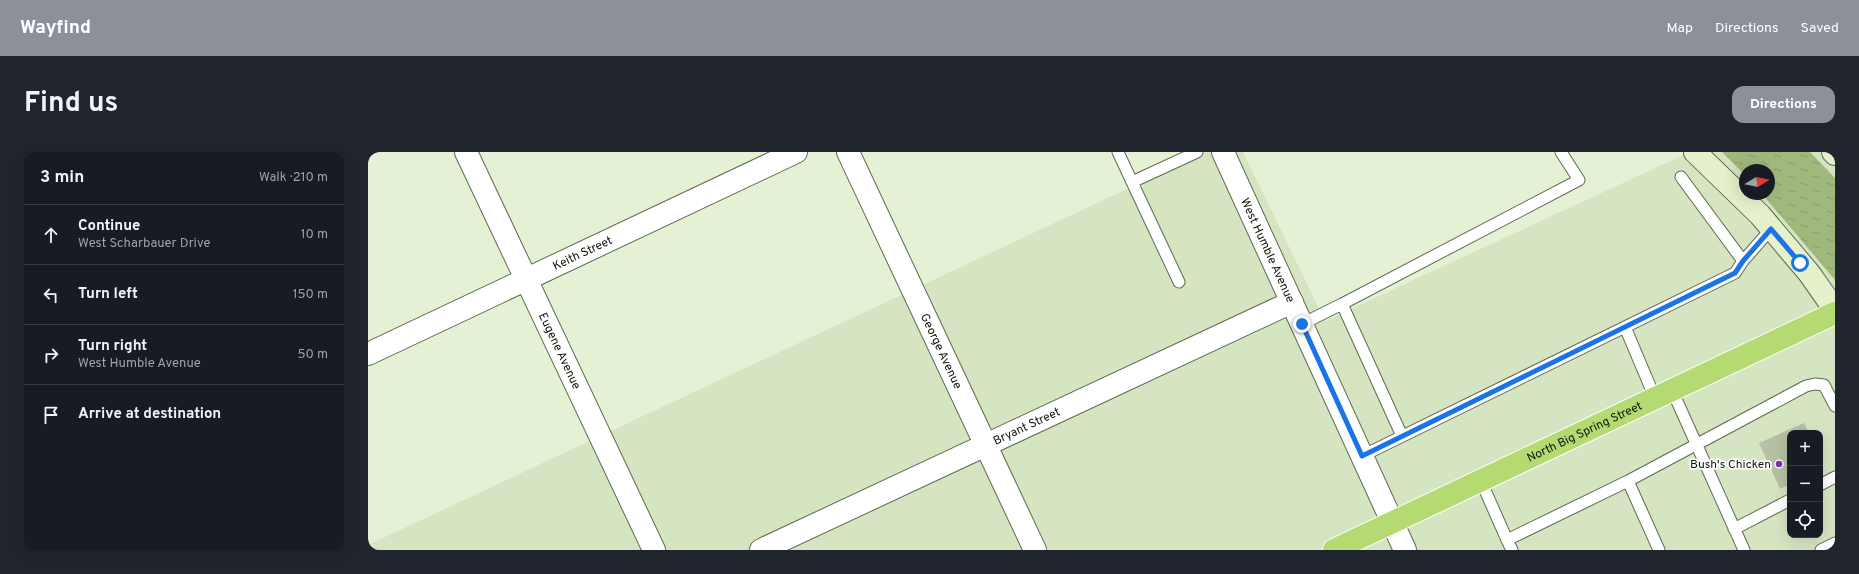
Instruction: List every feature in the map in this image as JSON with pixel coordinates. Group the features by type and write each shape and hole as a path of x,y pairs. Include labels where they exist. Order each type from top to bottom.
{"highway":[{"name":"North Big Spring Street","path":"1334,550 1360,544 1393,522 1835,313"}],"main road":[{"path":"1695,152 1738,193 1771,229 1809,273 1835,310"}],"street":[{"name":"Eugene Avenue","path":"466,152 654,550"},
{"name":"Keith Street","path":"368,354 796,152"},
{"name":"George Avenue","path":"848,152 1035,550"},
{"name":"West Humble Avenue","path":"1223,152 1405,550"},
{"name":"Bryant Street","path":"761,550 1292,302"}],"lane":[{"path":"1118,152 1179,282"},
{"path":"1132,182 1197,152"},
{"path":"1302,324 1579,180 1561,152"},
{"path":"1681,177 1743,261"},
{"path":"1362,456 1735,273 1743,261 1771,229"},
{"path":"1342,304 1402,436"},
{"path":"1625,327 1664,394 1696,444 1744,550"},
{"path":"1481,481 1509,545 1806,386 1815,384 1824,385 1835,406"},
{"path":"1823,483 1835,477"},
{"path":"1628,481 1659,550"},
{"path":"1734,529 1787,502"},
{"path":"1822,550 1835,544"}],"shaded area":[{"path":"1206,152 1243,152 1325,321 1690,152 1835,152 1835,550 368,550 368,545"}],"water":[{"path":"1722,152 1810,152 1835,178 1835,280 1767,200 1775,200 1775,164 1739,164 1739,169"}],"building":[{"name":"Bush's Chicken","path":"1804,423 1808,430 1788,430"},
{"name":"Bush's Chicken","path":"1787,431 1787,486 1780,489 1759,443"}],"place":[{"name":"Bush's Chicken","path":"1779,464"}],"route":[{"path":"1302,324 1362,456 1735,273 1743,261 1771,229 1800,263"}]}
